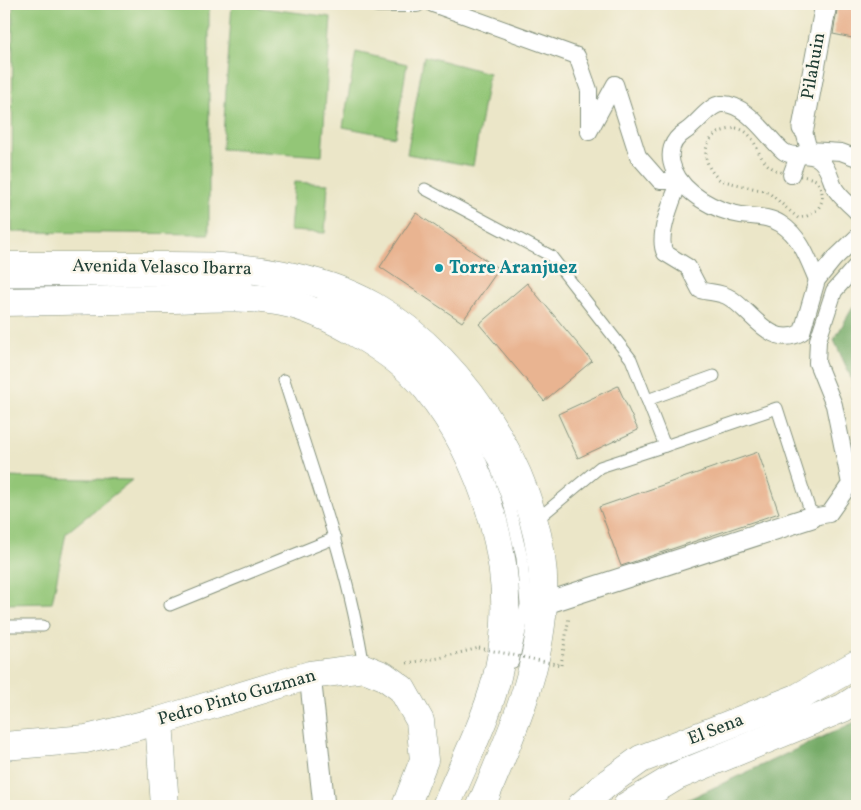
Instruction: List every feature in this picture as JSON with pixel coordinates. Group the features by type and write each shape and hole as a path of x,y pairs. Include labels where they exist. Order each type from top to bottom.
{"main road":[{"name":"Avenida Velasco Ibarra","path":"4,266 235,266 281,274 336,289 373,306 412,332 459,379 496,433 519,480 534,522 544,576 543,604 537,652 520,712 481,806"},
{"name":"Avenida Velasco Ibarra","path":"4,302 242,297 284,302 322,314 357,332 389,355 426,387 466,450 484,493 500,554 506,609 497,676 484,716 446,806"},
{"name":"El Sena","path":"581,806 605,785 641,759 797,698 857,664"},
{"name":"Pedro Pinto Guzman","path":"4,746 86,739 160,721 310,675 364,668"},
{"path":"364,668 384,676 402,689 420,721 424,760 406,806"},
{"name":"El Sena","path":"627,806 677,776 745,750 857,699"},
{"path":"160,721 165,806"}],"street":[{"path":"377,4 417,4"},
{"path":"432,4 577,56 589,90 589,132 615,84 638,156 660,181 680,181"},
{"name":"Pilahuin","path":"803,128 826,4"},
{"path":"817,280 802,245 780,223 763,217 726,212 699,197 680,181 673,169 670,151 677,138 698,123 706,112 719,104 726,104 758,123 782,150 804,153 841,152 857,158"},
{"path":"791,175 804,153 803,128"},
{"path":"804,153 820,159 840,195 857,212"},
{"path":"680,181 670,205 662,247 672,259 688,267 700,290 729,296 768,331 790,337 796,336 804,328 809,302 817,280 830,263 857,237"},
{"path":"817,363 818,340 834,291 857,265"},
{"path":"543,604 812,517 829,514 850,484 834,405 817,363 796,336"},
{"path":"310,675 324,806"}],"lane":[{"path":"425,189 551,256 631,359 665,446"},
{"path":"4,281 195,280 260,286"},
{"path":"288,291 343,309 386,332 430,368 465,413 494,462 509,503 522,558 526,605 511,671 455,806"},
{"path":"647,400 714,376"},
{"path":"284,380 335,538 357,625 364,668"},
{"path":"534,522 600,467 777,408 812,517"},
{"path":"170,605 335,538"},
{"path":"4,626 43,626"}],"path":[{"path":"742,130 754,140 766,163 777,171 791,175 810,177 819,184 823,201 812,215 798,218 768,192 720,180 708,166 706,157 708,142 720,132 742,130"},
{"path":"402,663 439,658 479,648 561,665 568,630"}],"green space":[{"path":"13,4 209,4 209,234 12,232"},
{"path":"232,4 331,17 322,156 222,149"},
{"path":"356,52 407,64 395,137 343,127"},
{"path":"424,56 489,73 473,166 407,154"},
{"path":"294,182 328,184 325,233 290,231"},
{"path":"857,300 857,406 850,375 834,340"},
{"path":"4,477 132,480 66,533 52,603 4,604"},
{"path":"857,721 857,806 674,806"}],"building":[{"path":"838,4 857,4 857,39 833,34"},
{"name":"Torre Aranjuez","path":"416,213 499,269 462,322 380,267"},
{"path":"527,283 592,361 544,401 479,324"},
{"path":"618,386 638,430 578,458 558,414"},
{"path":"758,452 779,513 621,566 599,507"}],"place":[{"name":"Torre Aranjuez","path":"439,268"}]}
